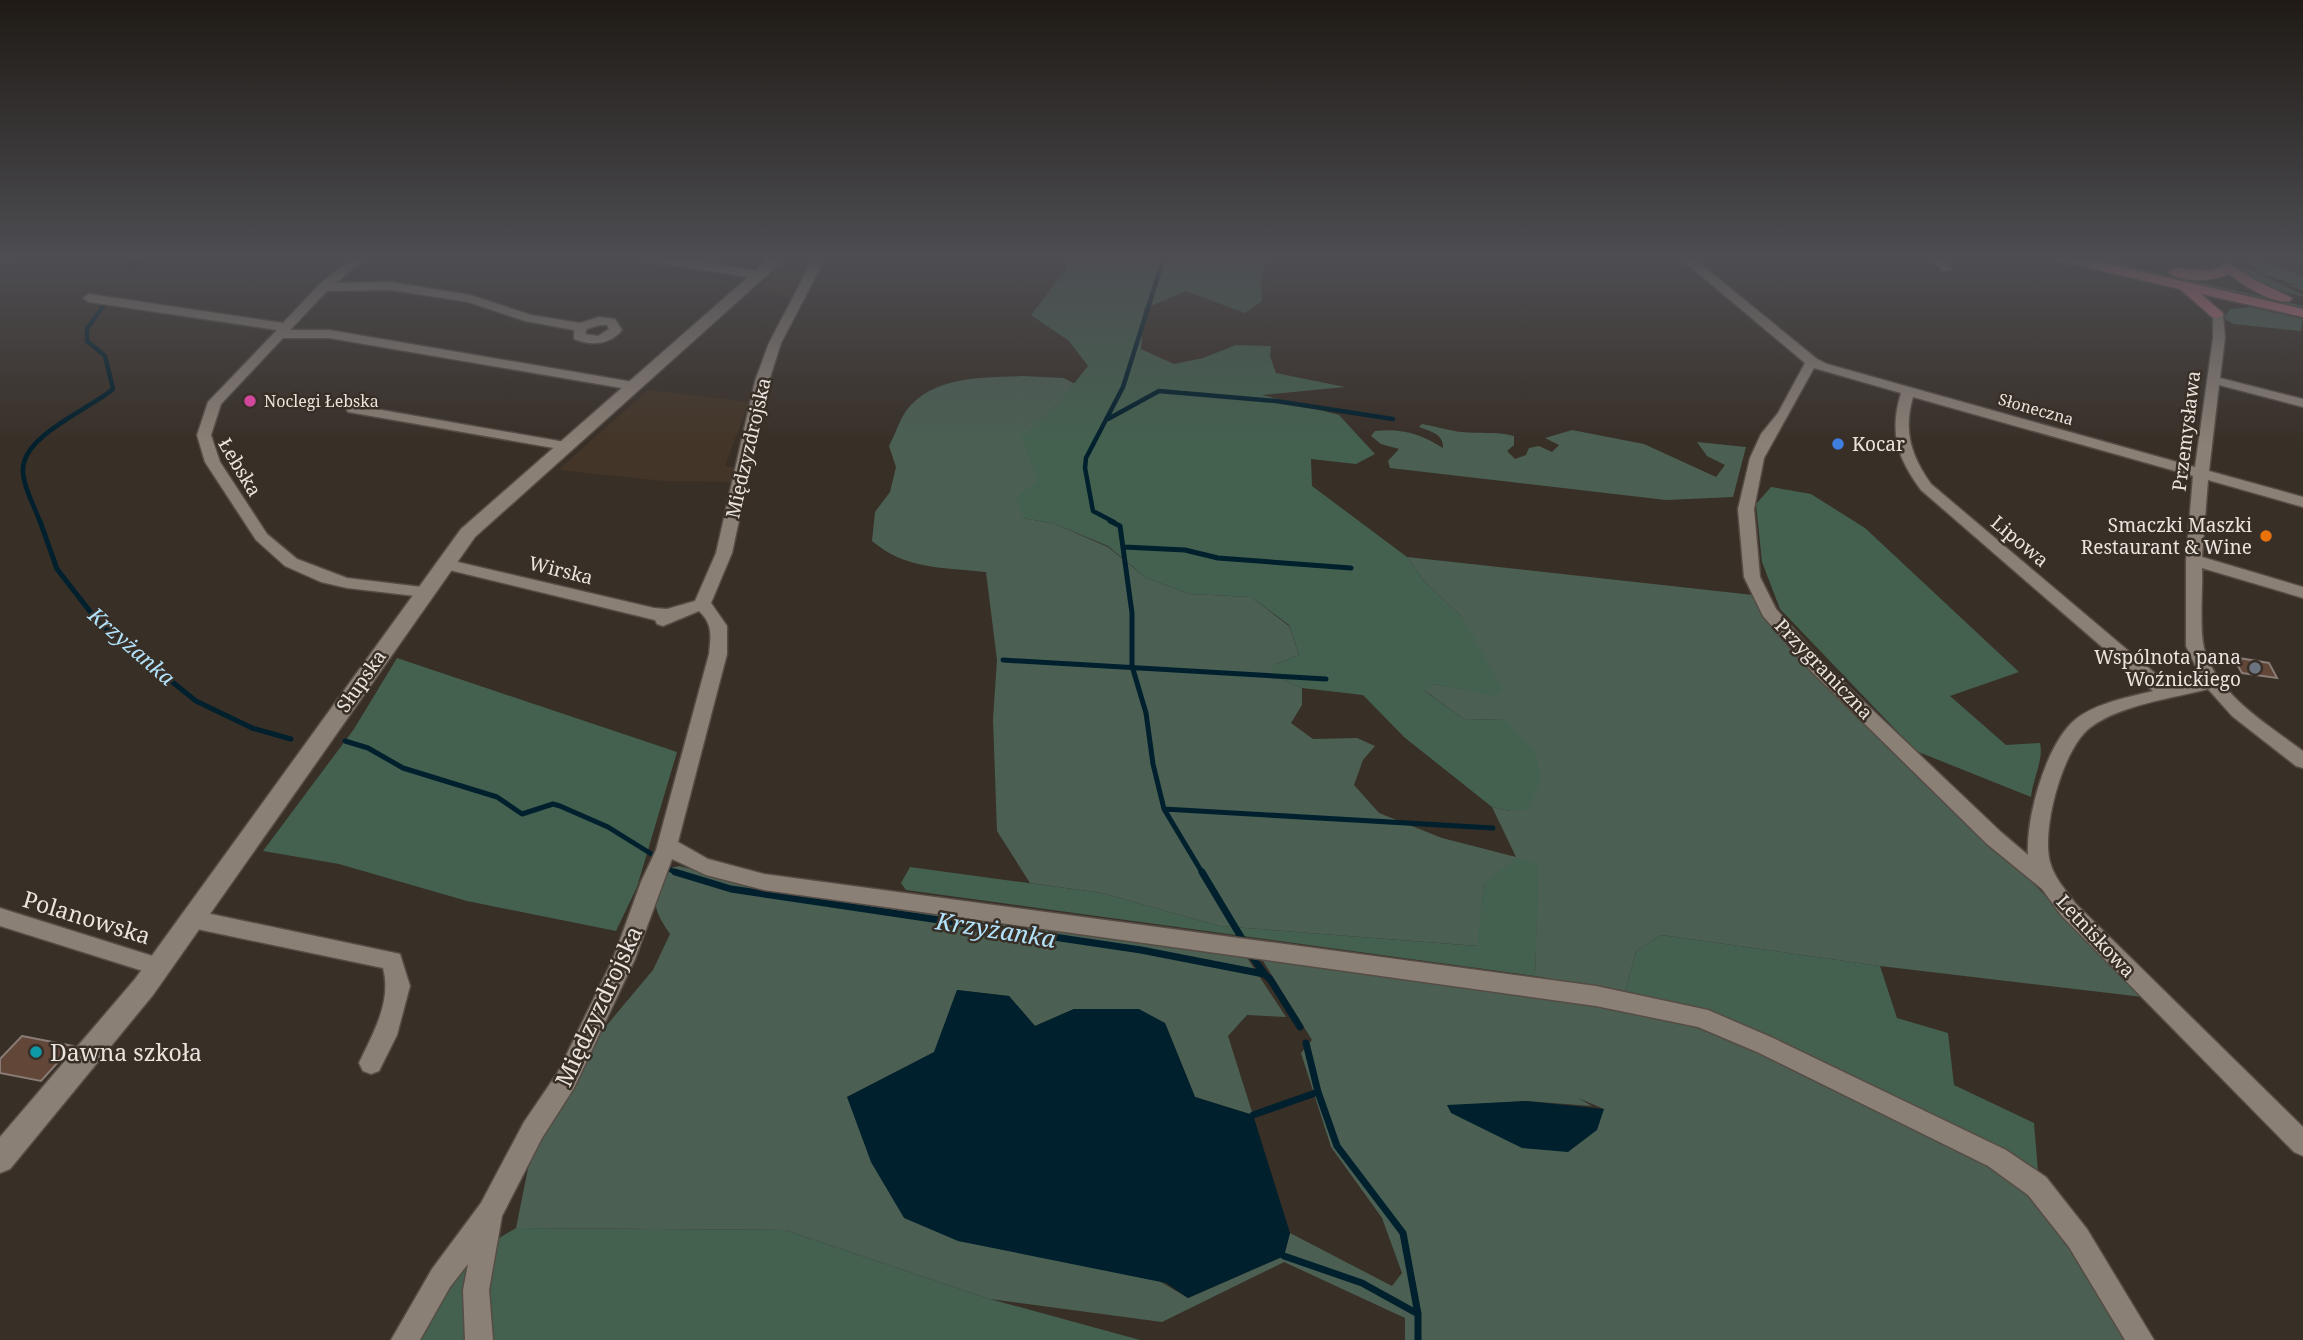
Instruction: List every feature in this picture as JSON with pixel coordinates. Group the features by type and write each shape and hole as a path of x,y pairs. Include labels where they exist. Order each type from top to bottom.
{"street":[{"path":"215,320 282,331 329,334 633,386"},
{"name":"Łebska","path":"293,320 215,401 204,420 202,440 258,533 278,554 310,571 344,584 424,592"},
{"path":"538,320 581,327"},
{"name":"Słupska","path":"0,1159 159,967 468,533 709,320"},
{"name":"Międzyzdrojska","path":"405,1340 441,1278 490,1212 533,1130 566,1080 624,958 667,844 718,654 720,632 717,617 702,604 724,553 762,381 787,320"},
{"name":"Słoneczna","path":"1762,320 1812,362 2303,502"},
{"name":"Przemysława","path":"2217,320 2214,380 2201,474 2194,560 2194,640 2198,657 2211,682 2236,707 2303,761"},
{"name":"Przygraniczna","path":"1812,362 1804,372 1784,414 1768,434 1757,458 1746,509 1752,577 1769,612 1818,668 1994,838 2047,882"},
{"path":"2214,380 2303,403"},
{"name":"Lipowa","path":"1908,391 1899,422 1900,437 1913,471 1926,487 2168,694"},
{"path":"353,409 565,446"},
{"path":"2194,560 2303,593"},
{"name":"Wirska","path":"444,564 654,614 670,616 702,604"},
{"name":"Letniskowa","path":"2211,682 2096,715 2073,731 2055,766 2044,810 2038,852 2047,882 2068,909 2303,1144"},
{"path":"667,844 683,858 701,867 764,882 1595,996 1700,1017 1765,1045 1984,1152 2038,1186 2078,1238 2140,1340"},
{"name":"Polanowska","path":"0,917 159,967"},
{"path":"192,919 392,961 399,986 386,1035 371,1063"},
{"path":"479,1340 476,1290 490,1212"}],"shaded area":[{"path":"648,390 749,402 725,466 735,468 732,482 663,481 558,470"}],"green space":[{"path":"1038,320 1143,320 1141,349 1174,364 1203,358 1236,345 1271,346 1270,356 1276,373 1345,387 1262,395 1339,415 1375,454 1356,464 1311,459 1312,486 1407,557 1424,581 1463,618 1503,690 1496,696 1433,684 1425,691 1465,720 1505,719 1535,750 1541,781 1528,809 1510,811 1492,807 1404,737 1363,695 1302,688 1274,676 1271,669 1273,665 1299,655 1289,625 1251,597 1190,594 1146,578 1108,546 1055,524 1024,518 1016,498 1038,480 1021,438 1055,407 1088,366 1069,341"},
{"path":"2226,320 2303,320 2301,331 2233,324"},
{"path":"975,378 1064,378 1075,384 1055,407 1039,480 1024,518 1055,524 1108,547 1146,578 1190,594 1251,597 1289,626 1299,655 1273,665 1274,676 1302,688 1302,705 1291,723 1313,739 1357,738 1375,746 1363,760 1354,785 1379,813 1442,838 1516,857 1492,807 1510,811 1505,719 1465,720 1424,690 1433,684 1496,695 1463,618 1424,581 1407,557 1753,595 1821,675 2038,888 2143,997 1880,966 1661,935 1636,951 1625,993 1535,976 1538,865 1484,883 1478,946 1219,926 1102,893 1030,883 997,831 993,719 997,660 986,572 926,566 898,557 872,541 875,512 890,492 896,467 889,446 906,411 917,399 944,385"},
{"path":"1422,424 1469,433 1514,436 1514,445 1507,451 1515,459 1526,455 1529,448 1539,446 1552,452 1559,445 1545,438 1572,430 1644,444 1716,477 1725,465 1707,456 1697,442 1746,447 1733,497 1666,500 1390,468 1388,461 1399,449 1381,444 1371,436 1375,431 1403,431 1443,448 1439,436 1419,427"},
{"path":"1771,487 1811,494 1865,528 2019,672 1950,696 2006,745 2040,743 2041,756 2031,797 1916,751 1780,609 1762,562 1756,504"},
{"path":"397,658 677,752 637,887 616,931 467,901 339,864 263,851 354,729"},
{"path":"1517,858 1539,865 1535,976 906,890 901,883 910,867 1102,893 1219,926 1477,946 1484,883"},
{"path":"679,866 819,896 960,918 1244,953 1286,1017 1247,1015 1228,1036 1253,1115 1195,1097 1165,1023 1074,1009 1035,1026 1009,996 957,990 935,1052 847,1097 1188,1298 1284,1256 1290,1233 1392,1286 1402,1273 1382,1218 1331,1147 1301,1053 1312,1040 1260,956 1654,1014 1743,1042 2031,1187 2130,1340 1405,1340 1405,1318 1284,1262 1162,1322 990,1299 785,1230 516,1228 533,1144 585,1051 653,970 670,934 655,902 658,887 667,869","holes":["1578,1098 1604,1109 1447,1106 1526,1101 1592,1106"]},
{"path":"1661,935 1880,966 1897,1018 1948,1033 1954,1085 2034,1123 2038,1171 1861,1086 1625,993 1636,951"},
{"path":"516,1228 785,1230 990,1299 1140,1340 411,1340 456,1264"}],"water":[{"path":"957,990 1009,996 1035,1026 1074,1009 1139,1009 1165,1023 1195,1097 1253,1115 1290,1233 1284,1256 1188,1298 1166,1283 958,1241 904,1218 871,1162 847,1097 934,1052"},
{"path":"1526,1101 1604,1109 1597,1130 1568,1152 1522,1148 1451,1113 1447,1105"}],"building":[{"name":"Wspólnota pana Woźnickiego","path":"2233,657 2269,663 2277,678 2242,673"},
{"name":"Dawna szkoła","path":"22,1036 73,1046 41,1081 0,1073 0,1059"}],"waterway":[{"name":"Krzyżanka","path":"40,522 25,484 25,458 33,446 59,424 113,389 105,356 87,341 87,329 94,320"},
{"path":"1114,522 1093,511 1085,468 1086,458 1123,387 1144,320"},
{"path":"1108,419 1159,391 1276,401 1393,419"},
{"name":"Krzyżanka","path":"40,521 57,569 99,623 196,701 252,728 291,739"},
{"path":"1110,521 1120,526 1132,613 1132,668"},
{"path":"1124,547 1185,550 1218,558 1351,568"},
{"path":"1003,660 1132,668"},
{"path":"1132,668 1326,679"},
{"path":"1132,668 1146,713 1153,764 1164,809"},
{"name":"Krzyżanka","path":"345,741 368,748 403,768 497,797 522,814 553,804 560,806 608,827 653,855"},
{"path":"1164,809 1493,828"},
{"path":"1164,809 1203,874"},
{"name":"Krzyżanka","path":"666,868 676,872"},
{"name":"Krzyżanka","path":"676,872 731,889 1141,950 1264,974 1270,979 1300,1027"},
{"name":"Krzyżanka","path":"676,872 680,874"},
{"path":"1202,872 1244,942"},
{"path":"1253,958 1264,973"},
{"name":"Krzyżanka","path":"1306,1043 1318,1092"},
{"path":"1253,1115 1318,1092"},
{"name":"Krzyżanka","path":"1318,1092 1337,1146 1403,1233 1418,1314"},
{"path":"1284,1256 1362,1283 1418,1314"},
{"name":"Krzyżanka","path":"1418,1314 1418,1340"}],"place":[{"name":"Noclegi Łebska","path":"250,401"},
{"name":"Kocar","path":"1838,444"},
{"name":"Smaczki Maszki Restaurant & Wine","path":"2266,536"},
{"name":"Wspólnota pana Woźnickiego","path":"2255,668"},
{"name":"Dawna szkoła","path":"36,1052"}]}
